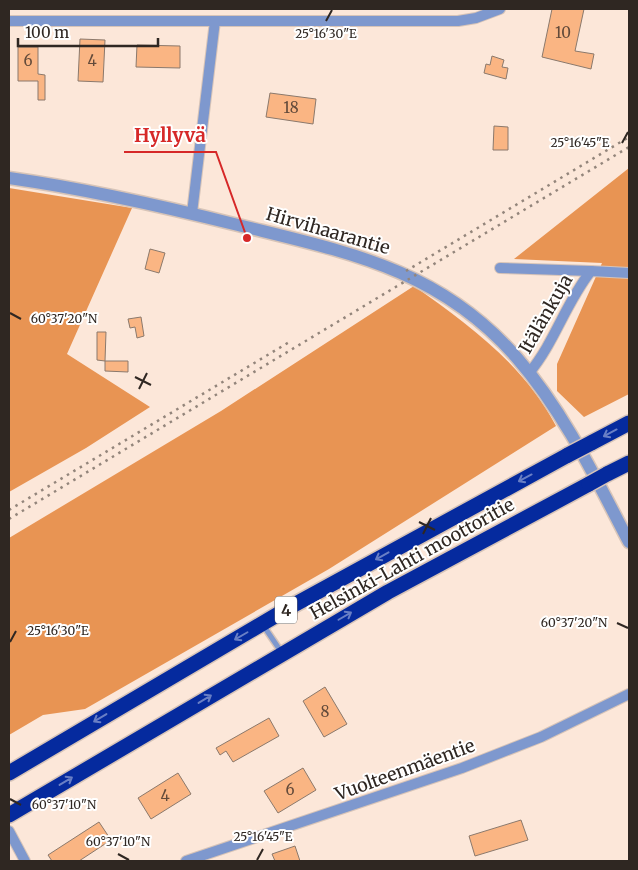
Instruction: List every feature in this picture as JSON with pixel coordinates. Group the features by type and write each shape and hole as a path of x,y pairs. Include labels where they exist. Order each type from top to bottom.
{"highway":[{"name":"Helsinki-Lahti moottoritie","path":"9,773 262,624 488,497 629,423"},
{"name":"Helsinki-Lahti moottoritie","path":"9,815 388,592 629,463"}],"street":[{"path":"9,21 458,21 476,18 500,9"},
{"path":"192,213 215,21"},
{"name":"Hirvihaarantie","path":"9,178 88,190 329,246 394,268 420,281 466,311 516,357 529,373 556,410 629,542"},
{"name":"Itälänkuja","path":"500,268 629,273"},
{"name":"Itälänkuja","path":"529,373 546,350 578,288 591,271"},
{"name":"Vuolteenmäentie","path":"186,861 462,768 541,737 629,694"},
{"path":"9,831 25,861"}],"lane":[{"path":"262,624 282,653"}],"shaded area":[{"path":"629,168 629,394 584,417 557,391 557,364 602,263 514,259"},
{"path":"9,188 132,208 67,354 150,407 86,448 9,492"},
{"path":"414,286 475,331 512,365 543,404 556,426 329,569 85,709 43,715 9,735 9,538 221,411"}],"building":[{"path":"552,9 584,9 575,51 594,54 591,69 542,57"},
{"path":"80,39 105,40 103,82 78,81"},
{"path":"137,45 180,46 180,68 136,67"},
{"path":"18,47 38,47 38,74 45,75 45,100 38,100 38,81 18,81"},
{"path":"492,56 504,60 502,67 508,68 506,79 484,73 486,64 490,65"},
{"path":"270,93 316,99 313,124 266,117"},
{"path":"494,126 508,127 508,150 493,150"},
{"path":"150,249 165,253 159,273 145,269"},
{"path":"141,317 144,336 137,338 135,327 130,328 128,319"},
{"path":"97,332 106,332 105,361 97,360"},
{"path":"105,361 128,361 128,372 105,371"},
{"path":"325,687 347,724 324,737 303,701"},
{"path":"269,718 279,736 233,762 226,751 220,755 216,748"},
{"path":"303,768 316,790 278,813 264,791"},
{"path":"178,773 191,794 151,819 138,798"},
{"path":"521,820 528,840 475,856 469,836"},
{"path":"99,822 111,840 79,861 52,861 48,855"},
{"path":"295,846 300,861 275,861 272,854"}],"railway":[{"path":"406,271 629,137"},
{"path":"9,519 629,147"},
{"path":"9,510 291,341"}],"place":[{"name":"Hyllyvä","path":"247,238"}]}
